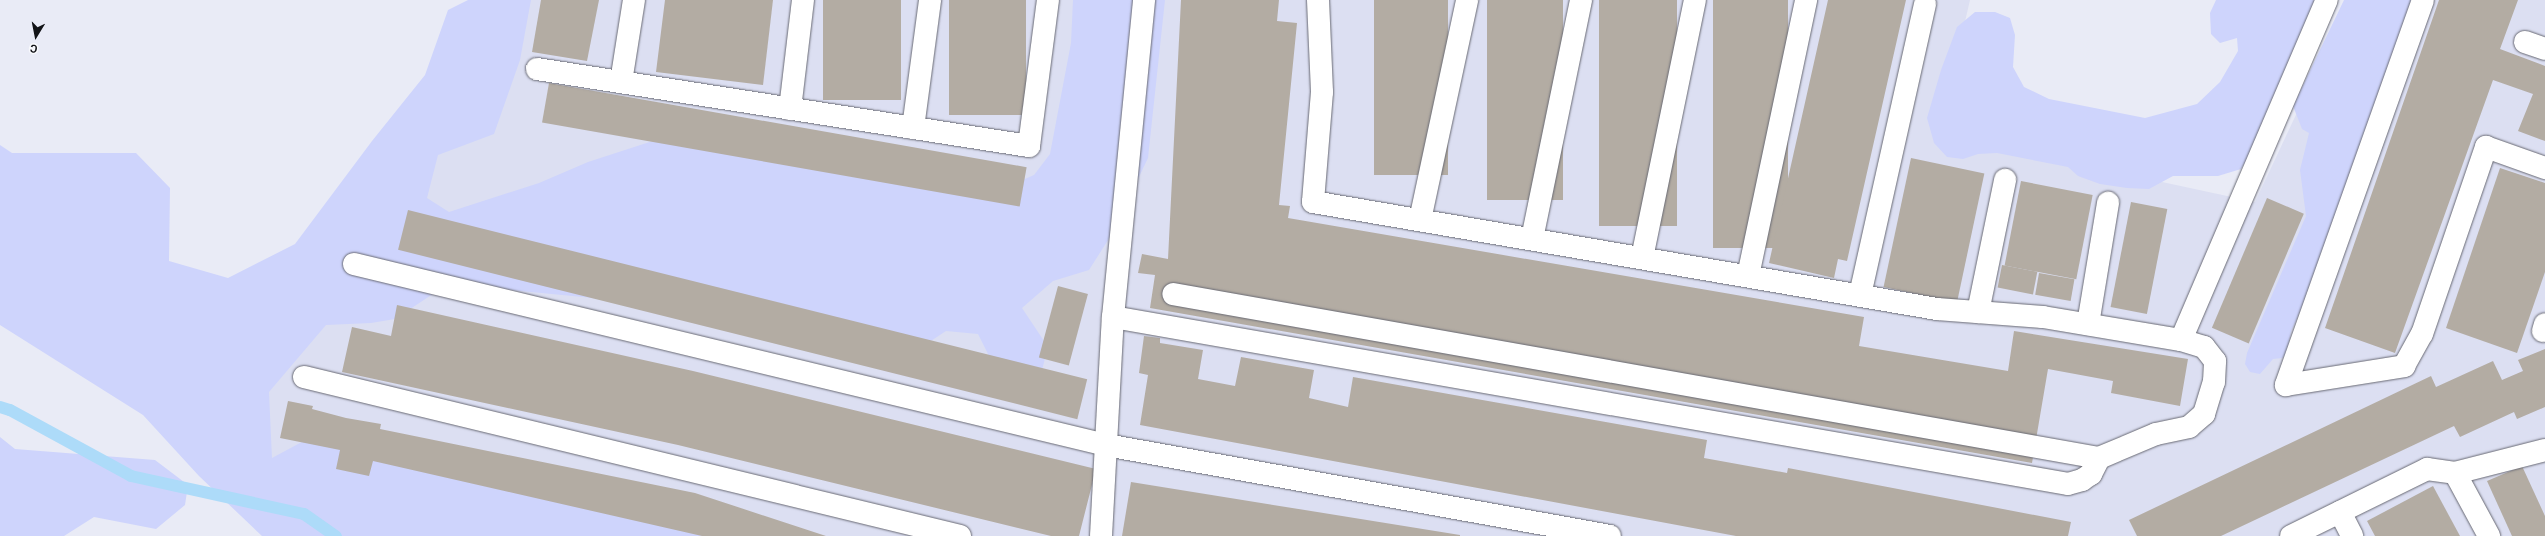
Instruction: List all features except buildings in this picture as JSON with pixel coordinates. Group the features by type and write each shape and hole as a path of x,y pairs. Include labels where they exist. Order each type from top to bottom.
{"lane":[{"path":"621,82 634,0"},
{"path":"790,109 803,0"},
{"path":"913,128 930,0"},
{"path":"537,69 1029,146 1048,0"},
{"path":"1101,536 1113,317 1144,0"},
{"path":"1173,294 2099,458 2156,434 2189,427 2204,414 2214,382 2214,361 2204,347 2181,340 2043,317 1937,309 1313,202 1322,92 1318,0"},
{"path":"1420,220 1467,0"},
{"path":"1532,239 1580,0"},
{"path":"1642,258 1695,0"},
{"path":"1748,276 1806,0"},
{"path":"2181,340 2327,0"},
{"path":"2422,0 2286,385 2404,366 2422,334 2486,148 2545,168"},
{"path":"1860,295 1925,4"},
{"path":"2525,42 2545,49"},
{"path":"1978,312 2005,180"},
{"path":"2088,324 2108,203"},
{"path":"354,264 1106,445 1610,536"},
{"path":"1113,317 2068,484 2082,480 2091,474 2099,458"},
{"path":"304,377 960,536"},
{"path":"2291,536 2427,469 2455,473 2545,450"},
{"path":"2455,473 2489,536"},
{"path":"2340,512 2352,536"}],"shaded area":[{"path":"468,0 531,0 520,60 494,134 438,155 427,198 449,212 539,183 588,162 665,137 1007,187 1034,175 1050,154 1071,43 1073,0 1165,0 1148,158 1110,237 1089,270 1053,281 1022,308 1048,347 1042,370 994,366 978,334 946,331 902,360 696,308 481,287 442,288 395,319 371,323 326,325 269,392 272,458 313,436 789,536 262,536 199,476 143,415 0,325 0,145 12,153 136,153 170,188 169,261 228,278 295,244 372,141 425,75 448,10"},
{"path":"530,0 1970,0 1939,134 2255,202 2350,0 2545,0 2545,536 495,536 186,445"},
{"path":"2216,0 2317,0 2265,131 2241,169 2218,176 2173,176 2149,189 2127,188 2100,184 2078,176 2068,167 1997,153 1978,154 1963,159 1947,157 1934,143 1927,118 1941,70 1957,27 1975,12 1995,12 2010,18 2015,35 2013,67 2024,87 2049,99 2145,118 2197,104 2220,82 2238,51 2237,38 2220,43 2211,34 2210,13"},
{"path":"2344,0 2416,0 2358,189 2291,331 2287,353 2282,358 2273,359 2260,374 2250,372 2245,364 2247,353 2306,216 2300,170 2309,133 2302,129 2293,106"},
{"path":"0,437 15,449 155,460 188,485 185,505 156,529 94,517 64,536 0,536"}],"waterway":[{"path":"0,407 10,410 131,476 304,514 336,536"}]}
